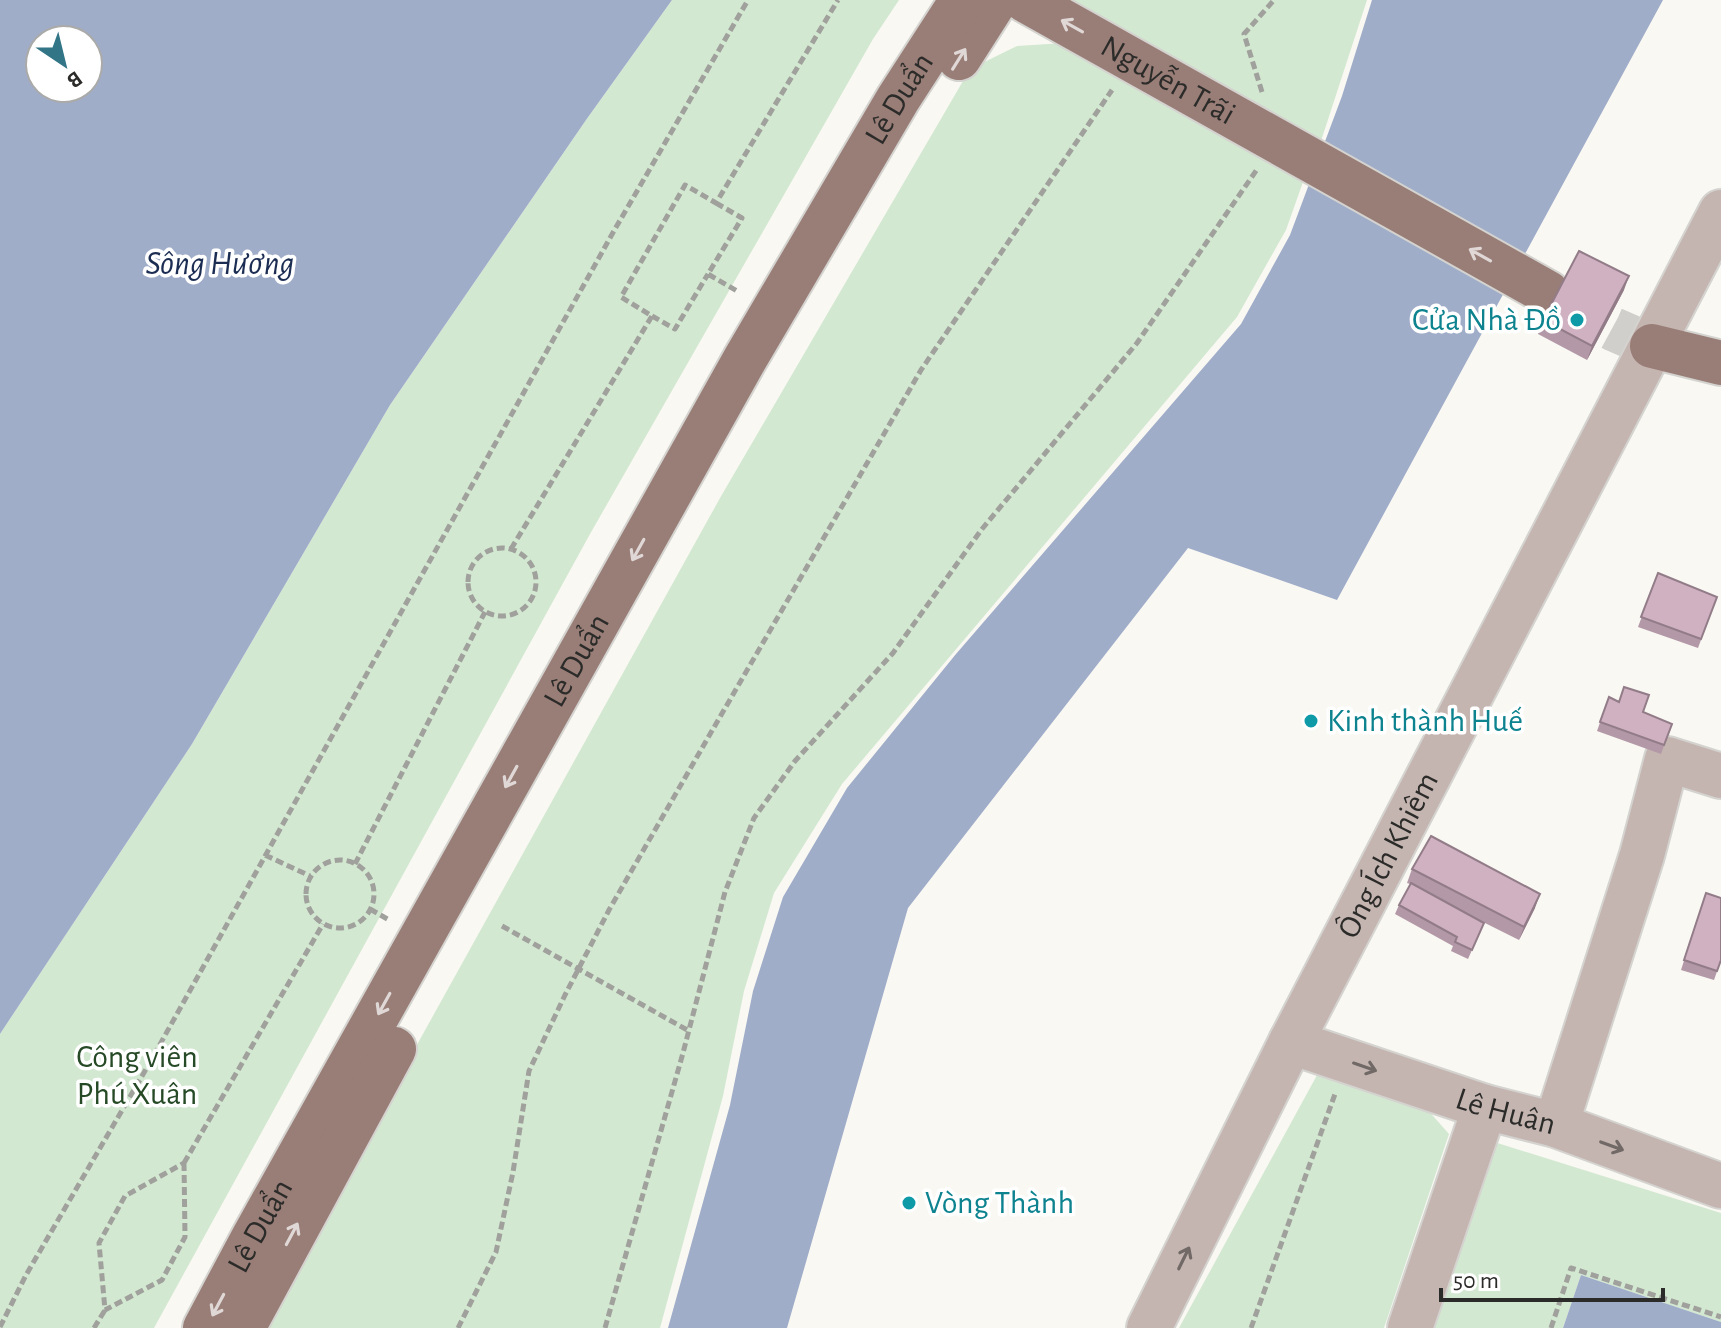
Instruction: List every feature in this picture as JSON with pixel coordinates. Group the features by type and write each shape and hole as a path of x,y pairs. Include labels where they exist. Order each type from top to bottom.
{"main road":[{"name":"Lê Duẩn","path":"205,1328 745,359 898,99 962,0"},
{"name":"Lê Duẩn","path":"243,1328 323,1176 724,451 865,207 996,0"},
{"name":"Nguyễn Trãi","path":"1025,0 1548,293"},
{"path":"1652,346 1721,363"}],"street":[{"name":"Ông Ích Khiêm","path":"1149,1328 1291,1042 1721,212"},
{"path":"1556,1125 1642,855 1667,759 1721,776"},
{"name":"Lê Huân","path":"1291,1042 1485,1107 1556,1125 1720,1182"},
{"path":"1410,1328 1485,1107"}],"path":[{"path":"0,1327 26,1275 149,1064 615,229 748,0"},
{"path":"716,203 838,0"},
{"path":"1267,106 1244,34 1274,0"},
{"path":"458,1328 496,1252 529,1071 578,969 921,370 1113,89"},
{"path":"605,1328 725,892 754,818 795,761 893,653 982,529 1137,343 1261,163"},
{"path":"685,185 742,218 708,274 675,329 621,297 685,185"},
{"path":"708,274 737,291"},
{"path":"511,549 652,316"},
{"path":"511,549 522,554 530,562 536,584 528,605 508,616 485,612 476,606 467,586 473,564 490,550 511,549"},
{"path":"355,864 485,612"},
{"path":"265,855 310,876"},
{"path":"338,859 355,864 368,874 373,884 374,895 366,917 346,928 334,928 314,918 305,898 310,876 327,862 338,859"},
{"path":"370,909 389,920"},
{"path":"105,1310 99,1243 125,1196 184,1163 323,924"},
{"path":"502,926 689,1031"},
{"path":"1251,1328 1335,1094"},
{"path":"94,1328 105,1310 162,1280 185,1237 184,1163"},
{"path":"1551,1328 1571,1268 1721,1317"}],"green space":[{"name":"Công viên Phú Xuân","path":"672,0 899,0 873,39 590,534 154,1328 0,1328 0,1034 192,744 390,405"},
{"path":"1062,0 1367,0 1321,141 1310,148"},
{"path":"1064,43 1300,166 1303,182 1286,230 1237,317 842,784 774,893 744,991 723,1096 660,1328 260,1328 720,498 970,69 1017,46"},
{"path":"1322,1066 1419,1100 1449,1134 1384,1328 1179,1328"},
{"path":"1475,1136 1721,1213 1721,1322 1581,1275 1563,1328 1410,1328"}],"water":[{"name":"Sông Hương","path":"0,0 672,0 390,405 192,744 0,1034"},
{"path":"1372,0 1663,0 1337,600 1188,548 908,908 787,1328 668,1328 730,1105 753,991 783,897 847,788 956,654 1241,324 1290,235 1342,96"},
{"path":"1581,1275 1721,1322 1721,1328 1563,1328"}],"building":[{"name":"Cửa Nhà Đồ","path":"1579,251 1629,276 1592,346 1543,320"},
{"path":"1658,573 1717,597 1701,639 1641,617"},
{"path":"1624,687 1649,695 1643,712 1672,724 1664,745 1600,722 1609,697 1619,702"},
{"path":"1431,836 1540,894 1524,927 1412,869"},
{"path":"1411,883 1484,923 1472,950 1455,942 1457,937 1399,905"},
{"path":"1706,893 1721,898 1721,960 1717,971 1684,960"}],"tunnel":[{"path":"1554,297 1652,346"}],"place":[{"name":"Cửa Nhà Đồ","path":"1577,320"},
{"name":"Kinh thành Huế","path":"1311,721"},
{"name":"Vòng Thành","path":"909,1203"}]}
